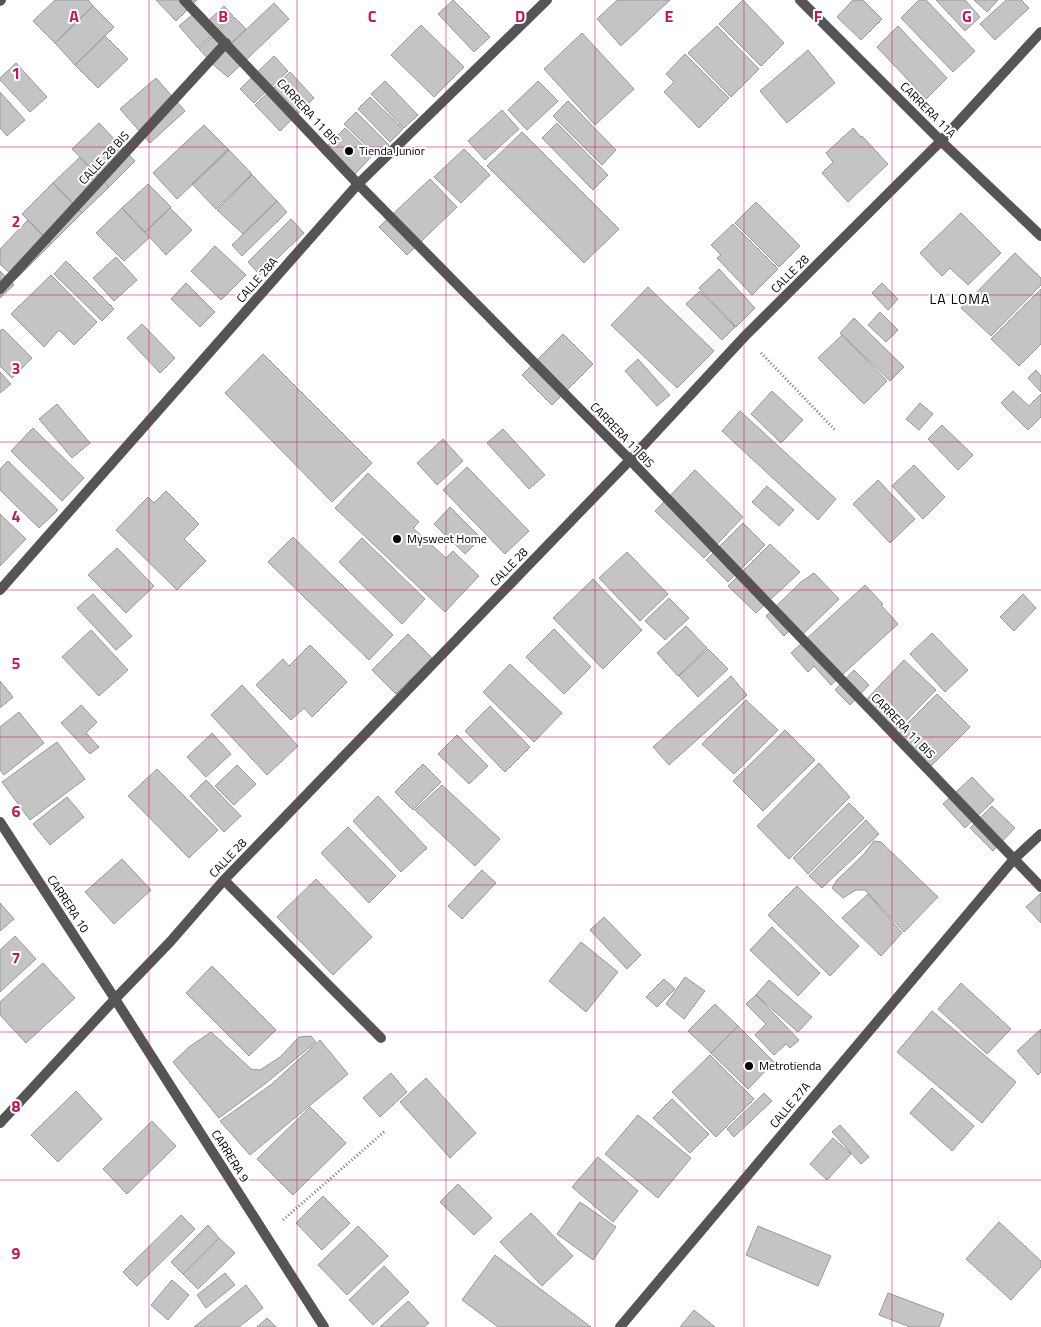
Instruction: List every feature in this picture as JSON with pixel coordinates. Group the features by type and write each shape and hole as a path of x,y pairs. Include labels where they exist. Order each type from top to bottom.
{"street":[{"name":"CARRERA 11 BIS","path":"184,0 358,184 630,460 1041,887"},
{"name":"CALLE 28A","path":"0,590 358,184 547,0"},
{"name":"CARRERA 11A","path":"800,0 941,141 1041,236"},
{"name":"CALLE 28","path":"0,1123 170,942 224,880 630,460 745,336 941,141 1041,32"},
{"name":"CALLE 28 BIS","path":"0,289 226,43"},
{"name":"CARRERA 10","path":"0,822 115,999"},
{"name":"CALLE 27A","path":"620,1327 1014,859 1041,834"},
{"path":"224,880 381,1038"},
{"name":"CARRERA 9","path":"115,999 324,1327"}],"path":[{"path":"745,336 836,431"},
{"path":"265,1235 385,1131"}],"building":[{"path":"55,0 88,0 93,6 55,43 33,21"},
{"path":"156,0 197,0 176,21"},
{"path":"453,0 490,37 474,52 438,14"},
{"path":"617,0 670,0 621,46 597,19"},
{"path":"743,0 784,43 761,66 719,24"},
{"path":"853,0 863,0 882,19 861,40 837,17"},
{"path":"919,0 926,0 975,51 953,72 901,18"},
{"path":"936,0 965,0 980,17 965,31"},
{"path":"974,0 998,0 987,12"},
{"path":"1006,0 1021,0 1029,8 995,40 980,24"},
{"path":"274,3 289,19 228,77 211,63"},
{"path":"93,6 114,27 75,65 55,43"},
{"path":"224,6 233,16 198,48 179,26 199,9 209,20"},
{"path":"234,17 246,29 211,62 199,49"},
{"path":"421,25 464,67 434,97 391,55"},
{"path":"717,26 759,69 731,97 688,53"},
{"path":"898,26 947,78 926,99 877,47"},
{"path":"582,33 634,89 595,125 544,69"},
{"path":"105,36 128,59 98,88 75,65"},
{"path":"808,50 835,83 787,123 760,91"},
{"path":"685,54 729,98 699,128 664,92 674,82 666,74"},
{"path":"274,56 288,71 254,103 240,89"},
{"path":"16,63 47,97 30,112 0,80"},
{"path":"290,72 314,98 280,131 255,105"},
{"path":"156,78 185,111 150,143 120,109"},
{"path":"385,81 418,115 404,128 371,94"},
{"path":"538,81 558,101 527,130 508,110"},
{"path":"0,92 25,120 7,136 0,128"},
{"path":"370,97 403,129 390,142 358,109"},
{"path":"568,101 616,150 602,165 553,116"},
{"path":"502,110 519,129 485,160 468,141"},
{"path":"356,112 389,145 377,156 344,124"},
{"path":"99,123 135,161 109,187 72,149"},
{"path":"557,123 608,175 593,190 542,138"},
{"path":"204,125 229,150 177,199 153,173"},
{"name":"Tienda Junior","path":"345,128 373,155 354,175 326,147"},
{"path":"853,128 888,164 848,202 822,173 833,162 826,153"},
{"path":"522,132 619,229 584,263 487,166"},
{"path":"228,149 252,174 216,209 192,184"},
{"path":"464,149 490,175 461,203 434,177"},
{"path":"80,157 109,187 82,213 53,183"},
{"path":"252,175 277,201 243,234 217,210"},
{"path":"430,179 457,207 407,255 379,227"},
{"path":"53,183 82,213 51,244 22,214"},
{"path":"148,184 171,207 145,232 122,208"},
{"path":"277,201 287,212 242,256 232,245"},
{"path":"756,202 800,246 779,267 735,223"},
{"path":"122,208 149,238 124,261 96,233"},
{"path":"170,208 192,230 166,255 145,232"},
{"path":"961,213 1001,253 968,285 950,268 942,276 920,253"},
{"path":"291,219 304,233 260,275 248,262"},
{"path":"28,220 51,244 16,279 0,264 0,249"},
{"path":"733,224 778,269 752,295 717,258 721,255 711,245"},
{"path":"215,246 246,275 221,300 191,271"},
{"path":"1015,253 1041,278 1041,285 991,336 961,308"},
{"path":"116,257 137,280 114,301 93,278"},
{"path":"66,261 114,309 102,321 54,274"},
{"path":"719,269 755,308 736,327 699,288"},
{"path":"0,271 14,285 0,298"},
{"path":"51,275 97,322 74,345 59,330 44,347 11,314"},
{"path":"186,283 215,312 200,327 171,299"},
{"path":"882,283 898,299 888,310 872,293"},
{"path":"648,287 714,351 677,388 611,325"},
{"path":"1041,289 1041,344 1019,366 991,339"},
{"path":"700,291 735,327 722,340 686,304"},
{"path":"880,312 898,330 886,342 868,325"},
{"path":"854,318 904,367 890,381 840,333"},
{"path":"142,324 175,358 160,373 127,338"},
{"path":"3,329 32,358 12,378 0,366 0,331"},
{"path":"563,334 593,364 552,405 522,375"},
{"path":"842,335 887,381 864,404 818,358"},
{"path":"263,354 372,463 332,502 225,393"},
{"path":"638,359 670,395 657,406 625,371"},
{"path":"1036,370 1041,376 1041,392 1028,378"},
{"path":"0,372 11,384 0,393"},
{"path":"772,391 803,420 781,443 751,414"},
{"path":"1013,391 1029,406 1041,394 1041,417 1028,430 1001,403"},
{"path":"920,403 933,414 919,430 906,419"},
{"path":"57,404 90,443 72,458 39,419"},
{"path":"740,411 836,499 818,520 722,431"},
{"path":"942,425 973,455 958,470 928,439"},
{"path":"33,428 84,478 62,501 11,451"},
{"path":"503,429 545,475 529,489 487,443"},
{"path":"443,439 463,461 437,485 417,463"},
{"path":"8,461 58,510 39,528 0,490 0,469"},
{"path":"914,465 945,497 923,519 892,486"},
{"path":"467,467 529,531 505,554 443,490"},
{"path":"695,470 743,517 704,558 655,511"},
{"name":"Mysweet Home","path":"368,473 419,522 413,528 446,558 453,551 479,576 445,612 335,508"},
{"path":"878,480 915,519 890,543 853,504"},
{"path":"767,486 794,510 779,526 752,502"},
{"path":"166,491 199,524 184,539 206,561 177,590 116,530 148,497 154,503"},
{"path":"450,507 481,538 465,554 434,524"},
{"path":"0,514 26,539 0,566"},
{"path":"743,523 765,545 728,582 706,560"},
{"path":"293,537 393,635 369,660 268,562"},
{"path":"362,538 425,599 402,624 339,562"},
{"path":"770,544 800,572 756,613 728,586"},
{"path":"117,548 154,586 126,613 88,575"},
{"path":"627,552 668,594 640,621 599,578"},
{"path":"814,573 839,599 799,638 790,630 784,636 766,616 801,582"},
{"path":"593,579 642,630 603,669 553,618"},
{"path":"865,585 898,624 831,685 814,666 808,672 791,653"},
{"path":"93,594 132,636 116,650 77,608"},
{"path":"1023,594 1036,608 1014,631 1000,617"},
{"path":"669,598 689,618 665,640 645,621"},
{"path":"686,626 707,648 678,676 657,653"},
{"path":"554,629 591,667 564,694 526,657"},
{"path":"91,630 128,670 99,696 62,657"},
{"path":"932,633 968,670 945,692 910,654"},
{"path":"408,634 432,658 396,694 372,670"},
{"path":"310,645 347,682 312,717 304,708 291,720 256,685 283,659 289,666"},
{"path":"708,649 728,669 698,697 679,676"},
{"path":"904,660 936,690 893,734 862,704"},
{"path":"510,664 562,713 534,742 483,692"},
{"path":"854,670 869,685 850,705 835,690"},
{"path":"731,676 747,695 669,765 653,747"},
{"path":"0,681 13,697 0,708"},
{"path":"242,685 298,746 267,775 211,715"},
{"path":"937,694 970,727 925,772 892,739"},
{"path":"746,700 778,730 734,774 702,744"},
{"path":"81,705 97,722 86,733 99,747 90,754 61,723"},
{"path":"490,706 530,747 505,772 465,731"},
{"path":"19,712 44,743 4,775 0,770 0,727"},
{"path":"785,730 815,760 763,811 733,781"},
{"path":"212,733 231,754 206,777 187,757"},
{"path":"457,735 488,766 469,784 438,754"},
{"path":"57,742 85,779 30,820 2,782"},
{"path":"819,763 850,797 789,859 757,826"},
{"path":"423,764 441,782 413,810 395,792"},
{"path":"237,765 256,784 234,805 215,786"},
{"path":"157,769 218,830 189,858 128,796"},
{"path":"972,777 994,800 965,828 943,804"},
{"path":"206,780 241,816 224,832 190,796"},
{"path":"442,785 500,839 475,866 415,810"},
{"path":"378,796 427,848 401,872 353,821"},
{"path":"67,797 84,817 50,845 33,824"},
{"path":"849,803 864,818 808,874 793,858"},
{"path":"992,806 1015,828 993,851 970,828"},
{"path":"866,820 879,834 822,888 809,876"},
{"path":"348,827 396,876 369,903 321,853"},
{"path":"874,841 881,842 938,897 904,932 865,890 856,890 843,898 832,888 837,880 864,854"},
{"path":"122,859 151,890 114,924 85,892"},
{"path":"482,870 496,883 462,919 448,906"},
{"path":"316,879 372,937 333,975 277,917"},
{"path":"797,886 859,946 830,976 768,915"},
{"path":"1041,893 1041,923 1026,907"},
{"path":"868,894 902,933 881,956 842,918"},
{"path":"0,903 14,919 0,931"},
{"path":"604,917 641,955 627,969 590,930"},
{"path":"772,927 820,973 798,996 750,950"},
{"path":"15,936 36,959 0,992 0,950"},
{"path":"581,942 618,972 586,1012 549,981"},
{"path":"43,963 75,998 26,1043 0,1015 0,1002"},
{"path":"212,966 276,1030 249,1056 186,993"},
{"path":"685,977 705,991 684,1019 666,1004"},
{"path":"664,979 675,989 657,1007 646,997"},
{"path":"769,980 812,1017 798,1032 756,995"},
{"path":"961,983 1011,1029 987,1054 938,1009"},
{"path":"756,995 799,1040 790,1048 786,1044 774,1055 755,1035 766,1024 746,1004"},
{"path":"715,1004 738,1026 711,1053 688,1031"},
{"path":"932,1011 1016,1082 982,1123 897,1052"},
{"path":"738,1026 774,1062 748,1089 711,1053"},
{"path":"1041,1029 1041,1072 1038,1075 1017,1051"},
{"path":"211,1032 251,1069 260,1070 280,1057 299,1037 311,1036 316,1042 219,1118 173,1062 189,1047"},
{"path":"320,1040 348,1074 250,1155 220,1121 272,1084"},
{"path":"710,1055 754,1099 716,1137 672,1092"},
{"path":"391,1073 407,1092 380,1117 363,1098"},
{"path":"426,1078 476,1133 450,1158 400,1102"},
{"path":"932,1088 974,1126 952,1151 910,1113"},
{"path":"76,1091 102,1119 58,1162 31,1135"},
{"path":"764,1093 772,1101 734,1137 727,1129"},
{"path":"672,1099 709,1134 690,1153 653,1118"},
{"path":"310,1107 346,1143 293,1195 257,1159"},
{"path":"638,1115 691,1158 658,1198 605,1154"},
{"path":"152,1121 176,1146 127,1194 103,1169"},
{"path":"840,1125 869,1157 861,1164 832,1132"},
{"path":"833,1138 851,1154 827,1180 810,1164"},
{"path":"598,1157 638,1191 613,1222 572,1187"},
{"path":"458,1184 492,1218 474,1235 440,1202"},
{"path":"323,1196 350,1223 322,1250 296,1223"},
{"path":"580,1202 616,1227 593,1260 557,1234"},
{"path":"531,1213 573,1256 542,1286 500,1242"},
{"path":"181,1215 195,1229 137,1286 123,1272"},
{"path":"999,1222 1041,1261 1041,1267 1011,1300 966,1259"},
{"path":"208,1225 219,1238 183,1274 171,1262"},
{"path":"358,1226 388,1256 347,1295 318,1265"},
{"path":"758,1226 831,1256 818,1286 746,1255"},
{"path":"219,1238 235,1253 198,1289 183,1274"},
{"path":"495,1255 591,1327 498,1327 462,1300"},
{"path":"384,1266 409,1292 373,1325 349,1300"},
{"path":"225,1273 235,1285 206,1308 197,1295"},
{"path":"172,1280 189,1295 168,1320 151,1305"},
{"path":"246,1285 263,1308 239,1327 194,1327"},
{"path":"888,1293 944,1314 939,1327 910,1327 879,1315"},
{"path":"408,1301 429,1323 424,1327 380,1327"},
{"path":"694,1310 715,1327 680,1327"},
{"path":"267,1318 276,1327 257,1327"}],"place":[{"name":"Tienda Junior","path":"349,151"},
{"name":"Mysweet Home","path":"397,539"},
{"name":"Metrotienda","path":"749,1066"}],"district":[{"name":"LA LOMA","path":"960,299"}]}
